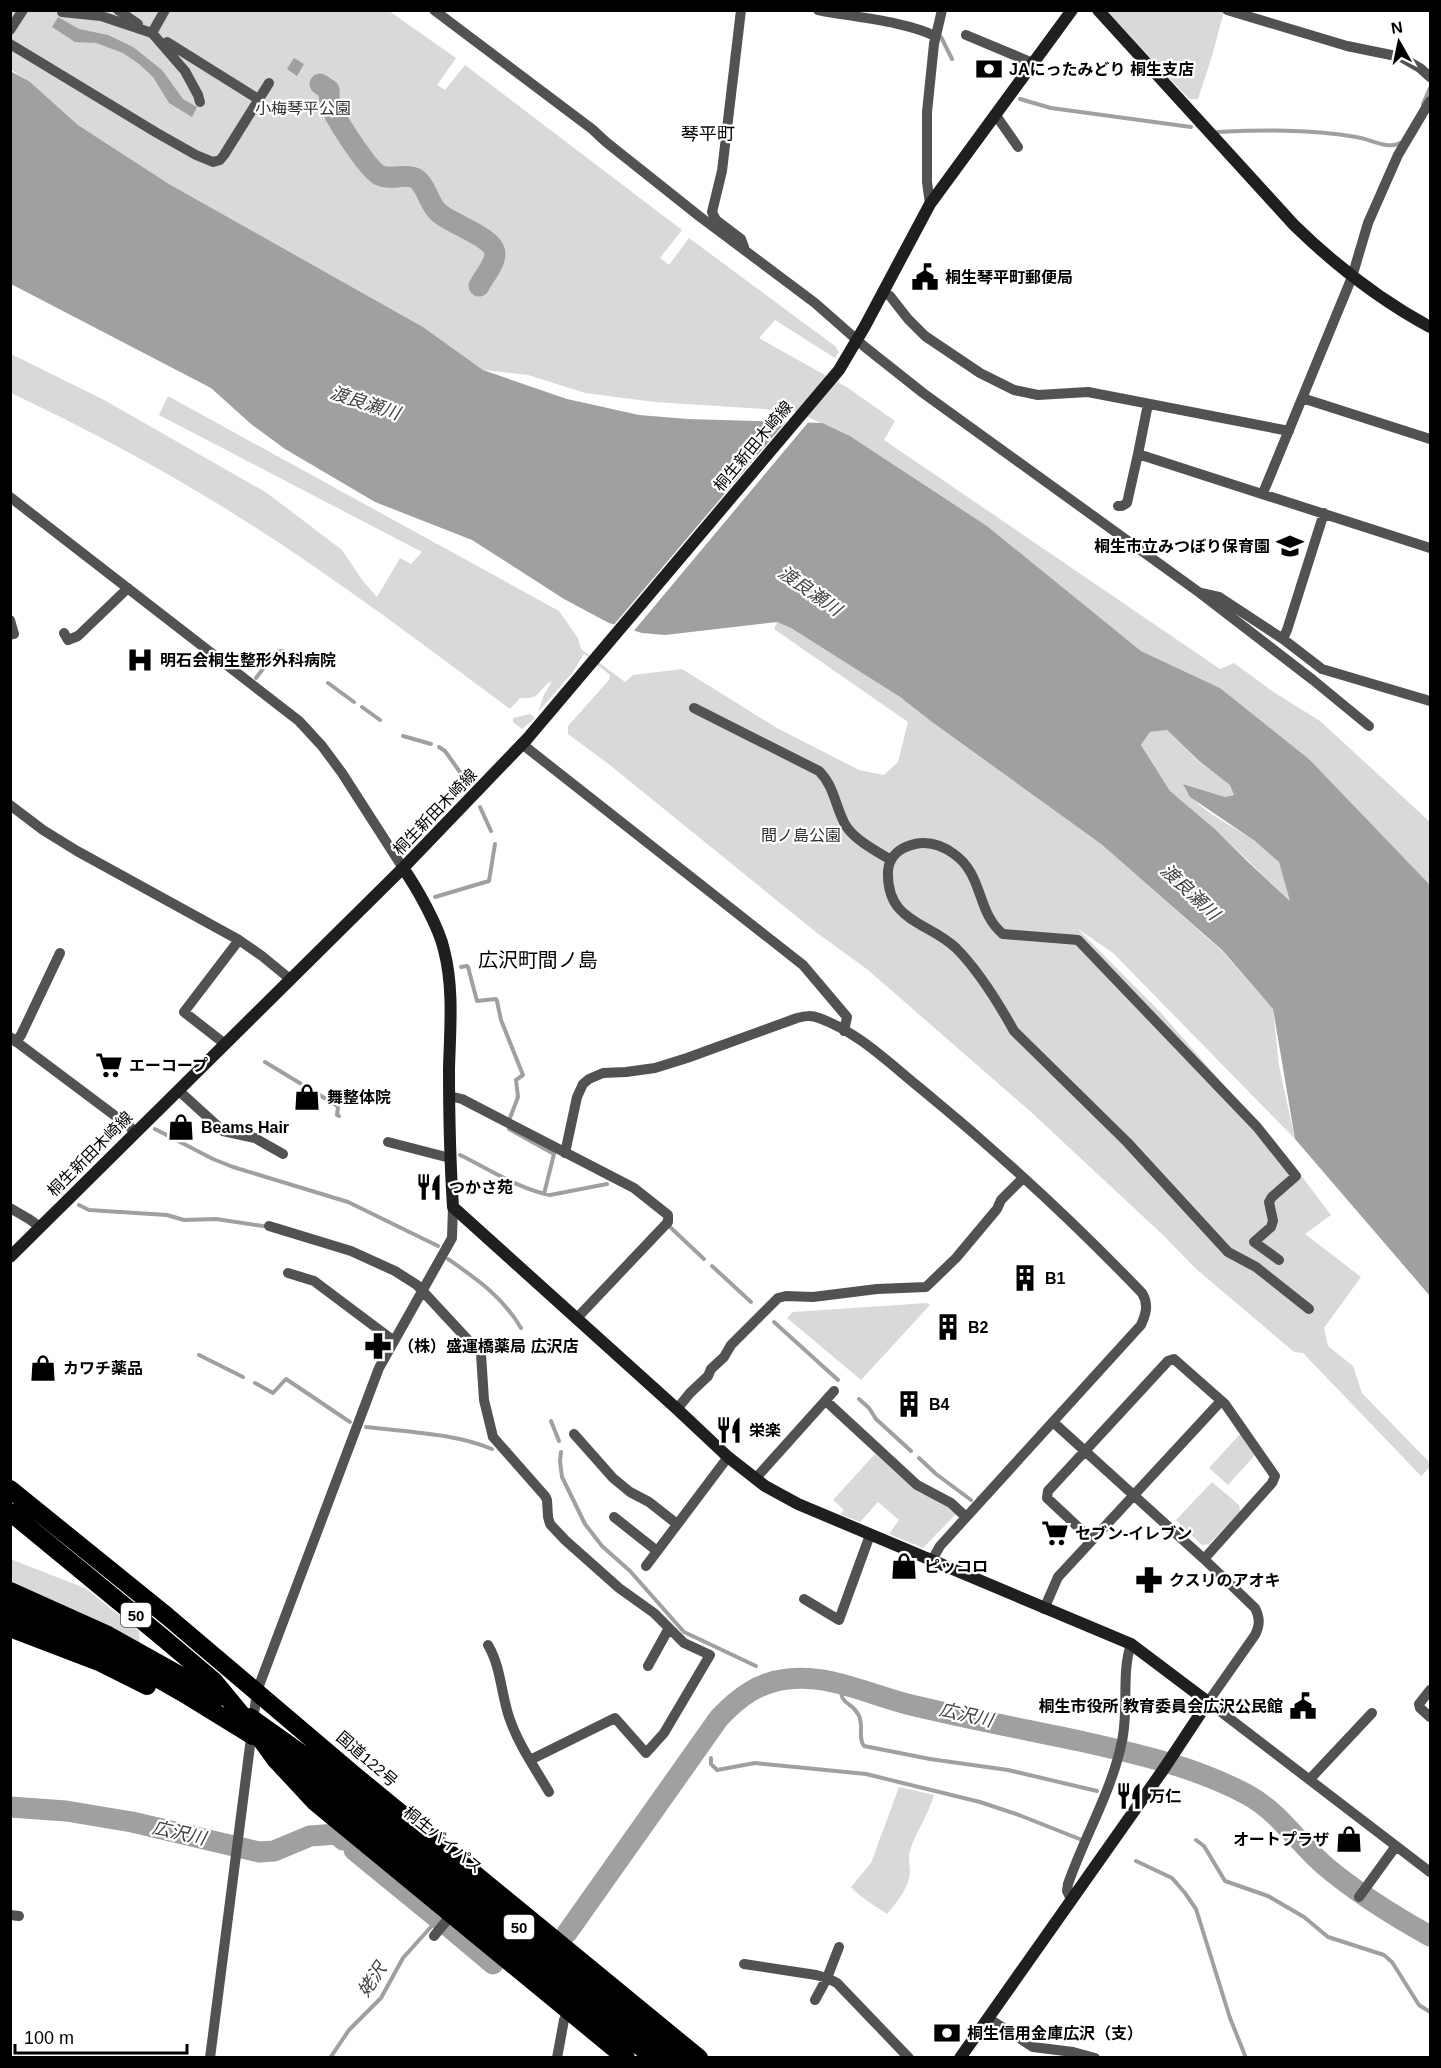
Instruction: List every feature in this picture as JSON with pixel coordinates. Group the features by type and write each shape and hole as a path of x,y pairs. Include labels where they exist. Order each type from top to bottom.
{"highway":[{"name":"国道122号","path":"10,1489 699,2058"},
{"name":"50","path":"10,1512 214,1681 252,1727 274,1759 315,1802 626,2058"},
{"name":"桐生バイパス","path":"10,1591 75,1619 136,1658"},
{"name":"桐生バイパス","path":"10,1609 136,1658 210,1692 260,1724 654,2058"},
{"path":"10,1628 99,1662 235,1729 252,1727 249,1708 243,1695 219,1668 187,1640 182,1629"},
{"name":"桐生バイパス","path":"356,1804 678,2058"}],"street":[{"path":"10,30 23,10"},
{"path":"118,10 258,99"},
{"path":"152,33 165,10"},
{"path":"434,10 592,129 814,303 923,393 1200,593 1369,726"},
{"path":"741,10 723,159 712,212 716,220 741,239 744,250"},
{"path":"818,10 894,24 935,36"},
{"path":"930,204 927,182 927,112 935,36 942,10"},
{"name":"桐生新田木崎線","path":"10,1257 403,868 522,744 593,662 839,370 930,204 1071,10"},
{"path":"1098,10 1319,250 1352,277 1404,313 1431,327"},
{"path":"1227,10 1347,46 1401,57 1431,77"},
{"path":"62,12 100,16 152,33 185,71 200,102"},
{"path":"966,35 1033,63"},
{"path":"10,44 157,133 213,162 224,155 269,83"},
{"path":"1263,493 1352,277 1368,223 1398,155 1431,101"},
{"path":"995,114 1018,147"},
{"path":"883,292 892,298 908,319 926,336 980,373 1014,390 1038,395 1088,392 1289,431"},
{"path":"1302,398 1431,440"},
{"path":"1118,506 1127,503 1148,404"},
{"path":"1138,454 1431,548"},
{"path":"10,497 299,721 342,773 403,868 434,925 444,947 447,962 450,998 449,1096 452,1238 375,1378 257,1691 210,2058"},
{"path":"1282,639 1287,630 1324,513"},
{"path":"64,633 68,640 78,636 129,588"},
{"path":"1200,593 1219,597 1322,669 1431,700"},
{"path":"10,620 14,634 10,635"},
{"path":"694,708 819,771 832,789 849,830 891,860"},
{"path":"522,744 803,964 847,1017 844,1031"},
{"path":"10,805 43,830 77,851 239,940 290,979"},
{"path":"1237,1256 1271,1227 1274,1221 1269,1202 1296,1176 1257,1127 1078,940 1003,934 983,907 978,886 968,867 944,847 923,843 899,851 889,866 889,885 895,905 902,913 955,947 1004,1012 1014,1031 1127,1142 1228,1252 1256,1267 1309,1309"},
{"path":"225,1044 184,1012 239,940"},
{"path":"60,953 21,1035 13,1040 135,1133"},
{"path":"566,1153 577,1097 584,1084 596,1075 655,1068 806,1016 817,1017 872,1048 943,1107 1023,1178 1130,1281 1146,1299 1145,1317 1141,1325 940,1546 932,1560"},
{"path":"178,1090 223,1131 255,1138 284,1154"},
{"path":"449,1096 462,1099 634,1188 669,1217 668,1222 576,1319"},
{"path":"388,1142 450,1158"},
{"path":"677,1409 708,1376 731,1345 778,1298 926,1287 956,1258 1001,1200 1023,1178"},
{"path":"453,1207 728,1457 756,1479 798,1504 1131,1644 1431,1872"},
{"path":"10,1208 40,1227"},
{"path":"269,1226 351,1251 395,1271 417,1285 481,1354 484,1400 493,1437 545,1496 550,1524 619,1588 654,1613 684,1643 710,1655 664,1733 646,1753 615,1718 530,1760"},
{"path":"1254,1242 1279,1260"},
{"path":"288,1273 314,1281 394,1341"},
{"path":"1092,1540 1047,1498 1047,1494 1084,1450 1171,1359 1177,1360 1221,1401 1274,1473 1275,1480 1204,1559"},
{"path":"756,1479 834,1391"},
{"path":"825,1401 917,1485 951,1503 966,1517"},
{"path":"1044,1609 1058,1577 1221,1401"},
{"path":"960,2058 1176,1751 1259,1627 1255,1608 1053,1422"},
{"path":"574,1434 630,1492 649,1502 677,1524"},
{"path":"646,1566 728,1457"},
{"path":"614,1517 657,1551"},
{"path":"804,1599 839,1620 870,1535"},
{"path":"648,1666 669,1628"},
{"path":"1071,1899 1067,1892 1068,1884 1119,1757 1126,1710 1127,1658 1131,1644"},
{"path":"488,1645 498,1671 509,1717 549,1792"},
{"path":"1431,1690 1419,1704 1420,1708 1431,1717"},
{"path":"1310,1779 1372,1713"},
{"path":"1359,1897 1396,1846"},
{"path":"435,1936 452,1914"},
{"path":"815,2000 827,1978 839,1947"},
{"path":"744,1964 827,1978 837,1983 909,2058"},
{"path":"557,2058 564,2020 569,2011"},
{"path":"987,2019 1033,2047 1073,2052 1095,2058"}],"green space":[{"name":"小梅琴平公園","path":"11,11 389,11 456,58 437,85 445,90 465,65 682,230 660,258 669,265 689,238 835,346 839,352 835,358 775,320 759,338 848,388 895,421 884,440 1220,669 1234,663 1272,691 1320,721 1430,822 1430,885 1309,759 1220,688 1141,651 987,526 850,436 794,411 655,402 585,393 528,375 483,370 423,327 169,184 78,125 29,81 11,70"},
{"path":"1107,11 1224,11 1198,99 1189,99"},
{"name":"間ノ島公園","path":"11,354 104,400 267,493 342,550 377,597 400,558 411,564 422,552 159,415 168,396 559,611 578,638 581,649 625,682 633,675 682,669 777,728 859,770 884,775 898,762 908,722 774,629 777,622 791,628 900,697 1101,844 1221,950 1273,1009 1279,1066 1295,1139 1113,953 1078,929 1161,1013 1287,1157 1331,1215 1305,1234 1361,1277 1324,1328 1328,1346 1353,1366 1362,1393 1430,1463 1430,1467 1421,1476 1303,1353 1294,1352 1195,1268 1164,1236 1031,1112 868,970 817,933 611,766 568,734 568,726 609,680 610,675 584,654 572,673 538,712 552,681 536,696 520,698 510,709 333,580 223,507 118,447 11,393"},
{"path":"530,714 534,719 522,729 513,722 513,718"},
{"path":"1167,730 1198,761 1231,785 1234,795 1225,797 1184,784 1190,795 1200,805 1256,842 1278,861 1291,902 1216,830 1170,791 1141,745 1150,732"},
{"path":"927,1303 930,1305 861,1380 787,1318 793,1312"},
{"path":"1240,1434 1255,1455 1228,1485 1209,1468"},
{"path":"875,1454 918,1492 943,1503 956,1514 923,1548 889,1534 899,1520 878,1502 860,1522 840,1514 844,1510 833,1500"},
{"path":"1212,1482 1239,1505 1240,1512 1209,1544 1202,1545 1176,1520"},
{"path":"10,1559 85,1588 139,1631 140,1645 11,1586"},
{"path":"899,1787 934,1795 910,1851 908,1883 887,1914 864,1899 851,1887 871,1863"}],"water":[{"path":"58,17 79,29 108,35 133,47 162,70 183,99 197,107 192,117 169,103 153,77 123,53 96,43 75,42 52,27"},
{"path":"294,58 304,64 297,76 287,69"},
{"name":"渡良瀬川","path":"10,71 29,81 78,125 169,184 423,327 483,370 567,399 639,415 688,419 822,423 850,436 987,526 1141,651 1220,688 1309,759 1430,885 1430,1296 1295,1139 1273,1009 1222,950 1101,844 900,697 791,628 777,622 665,635 642,633 609,623 564,599 472,540 375,502 285,449 251,424 211,388 11,284","holes":["1167,730 1199,761 1230,785 1234,795 1225,797 1183,784 1190,797 1255,841 1279,862 1290,901 1216,830 1170,791 1141,745 1150,732"]}],"pier":[{"path":"788,419 811,419 632,633 612,627"}],"waterway":[{"path":"941,37 952,59"},
{"path":"320,84 329,90 330,104 359,153 379,175 415,178 422,185 438,212 480,236 493,248 495,254 493,262 479,286"},
{"path":"1423,104 1430,88"},
{"path":"1020,99 1051,108 1191,127"},
{"path":"1218,132 1304,131 1339,134 1384,145 1400,143"},
{"path":"256,678 276,652 283,651 286,654"},
{"path":"328,683 354,702"},
{"path":"362,707 380,720"},
{"path":"403,736 431,744"},
{"path":"439,747 445,751 467,782"},
{"path":"480,807 491,831"},
{"path":"435,897 489,881 495,844"},
{"path":"461,967 468,967 477,1001 496,999 501,1020 523,1075 516,1080 518,1097 510,1118"},
{"path":"265,1062 336,1105 339,1116"},
{"path":"155,1129 233,1167 348,1202 438,1246"},
{"path":"509,1129 554,1154 544,1194"},
{"path":"460,1155 516,1183 550,1195 607,1184"},
{"path":"79,1205 89,1210 167,1215 184,1220 216,1219 263,1226"},
{"path":"670,1227 704,1259"},
{"path":"448,1259 497,1298 521,1328"},
{"path":"712,1266 751,1302"},
{"path":"774,1322 838,1380"},
{"path":"199,1355 243,1377"},
{"path":"255,1383 273,1393 286,1379 350,1422"},
{"path":"859,1399 876,1419 911,1451"},
{"path":"551,1421 559,1441"},
{"path":"366,1427 446,1436 492,1449"},
{"path":"561,1452 562,1477 585,1524 602,1546 630,1571 684,1632 756,1666"},
{"path":"919,1458 971,1500"},
{"name":"広沢川","path":"567,1933 719,1718 741,1698 758,1687 777,1681 803,1678 833,1682 928,1709 1123,1751 1166,1762 1228,1785 1270,1810 1315,1857 1350,1886 1430,1936"},
{"path":"841,1684 843,1699 860,1718 861,1739 864,1746 930,1759 1008,1770 1097,1791"},
{"path":"711,1758 711,1764 717,1770 755,1763 866,1774 980,1802 1082,1840"},
{"name":"広沢川","path":"10,1807 66,1811 132,1822 259,1852 274,1851 310,1836 337,1834 343,1840"},
{"path":"1196,1840 1204,1846 1225,1881 1268,1896 1304,1917 1328,1937 1384,1955 1392,1962 1419,2005 1430,2012"},
{"name":"広沢川","path":"354,1850 441,1921"},
{"path":"1136,1861 1172,1878 1196,1909 1230,2018 1246,2058"},
{"name":"姥沢","path":"330,2058 349,2030 381,1998 403,1958 438,1919"},
{"name":"広沢川","path":"449,1927 493,1964"}],"place":[{"name":"JAにったみどり 桐生支店","path":"989,69"},
{"name":"桐生琴平町郵便局","path":"925,277"},
{"name":"桐生市立みつぼり保育園","path":"1290,546"},
{"name":"明石会桐生整形外科病院","path":"140,660"},
{"name":"エーコープ","path":"109,1065"},
{"name":"舞整体院","path":"307,1097"},
{"name":"Beams Hair","path":"181,1127"},
{"name":"つかさ苑","path":"429,1187"},
{"name":"B1","path":"1025,1278"},
{"name":"B2","path":"948,1327"},
{"name":"（株）盛運橋薬局 広沢店","path":"378,1346"},
{"name":"カワチ薬品","path":"43,1368"},
{"name":"B4","path":"909,1404"},
{"name":"栄楽","path":"729,1430"},
{"name":"セブン-イレブン","path":"1055,1533"},
{"name":"ピッコロ","path":"904,1566"},
{"name":"クスリのアオキ","path":"1149,1580"},
{"name":"桐生市役所 教育委員会広沢公民館","path":"1303,1706"},
{"name":"万仁","path":"1129,1796"},
{"name":"オートプラザ","path":"1349,1839"},
{"name":"桐生信用金庫広沢（支）","path":"947,2033"}],"district":[{"name":"琴平町","path":"708,134"},
{"name":"広沢町間ノ島","path":"538,960"}]}
